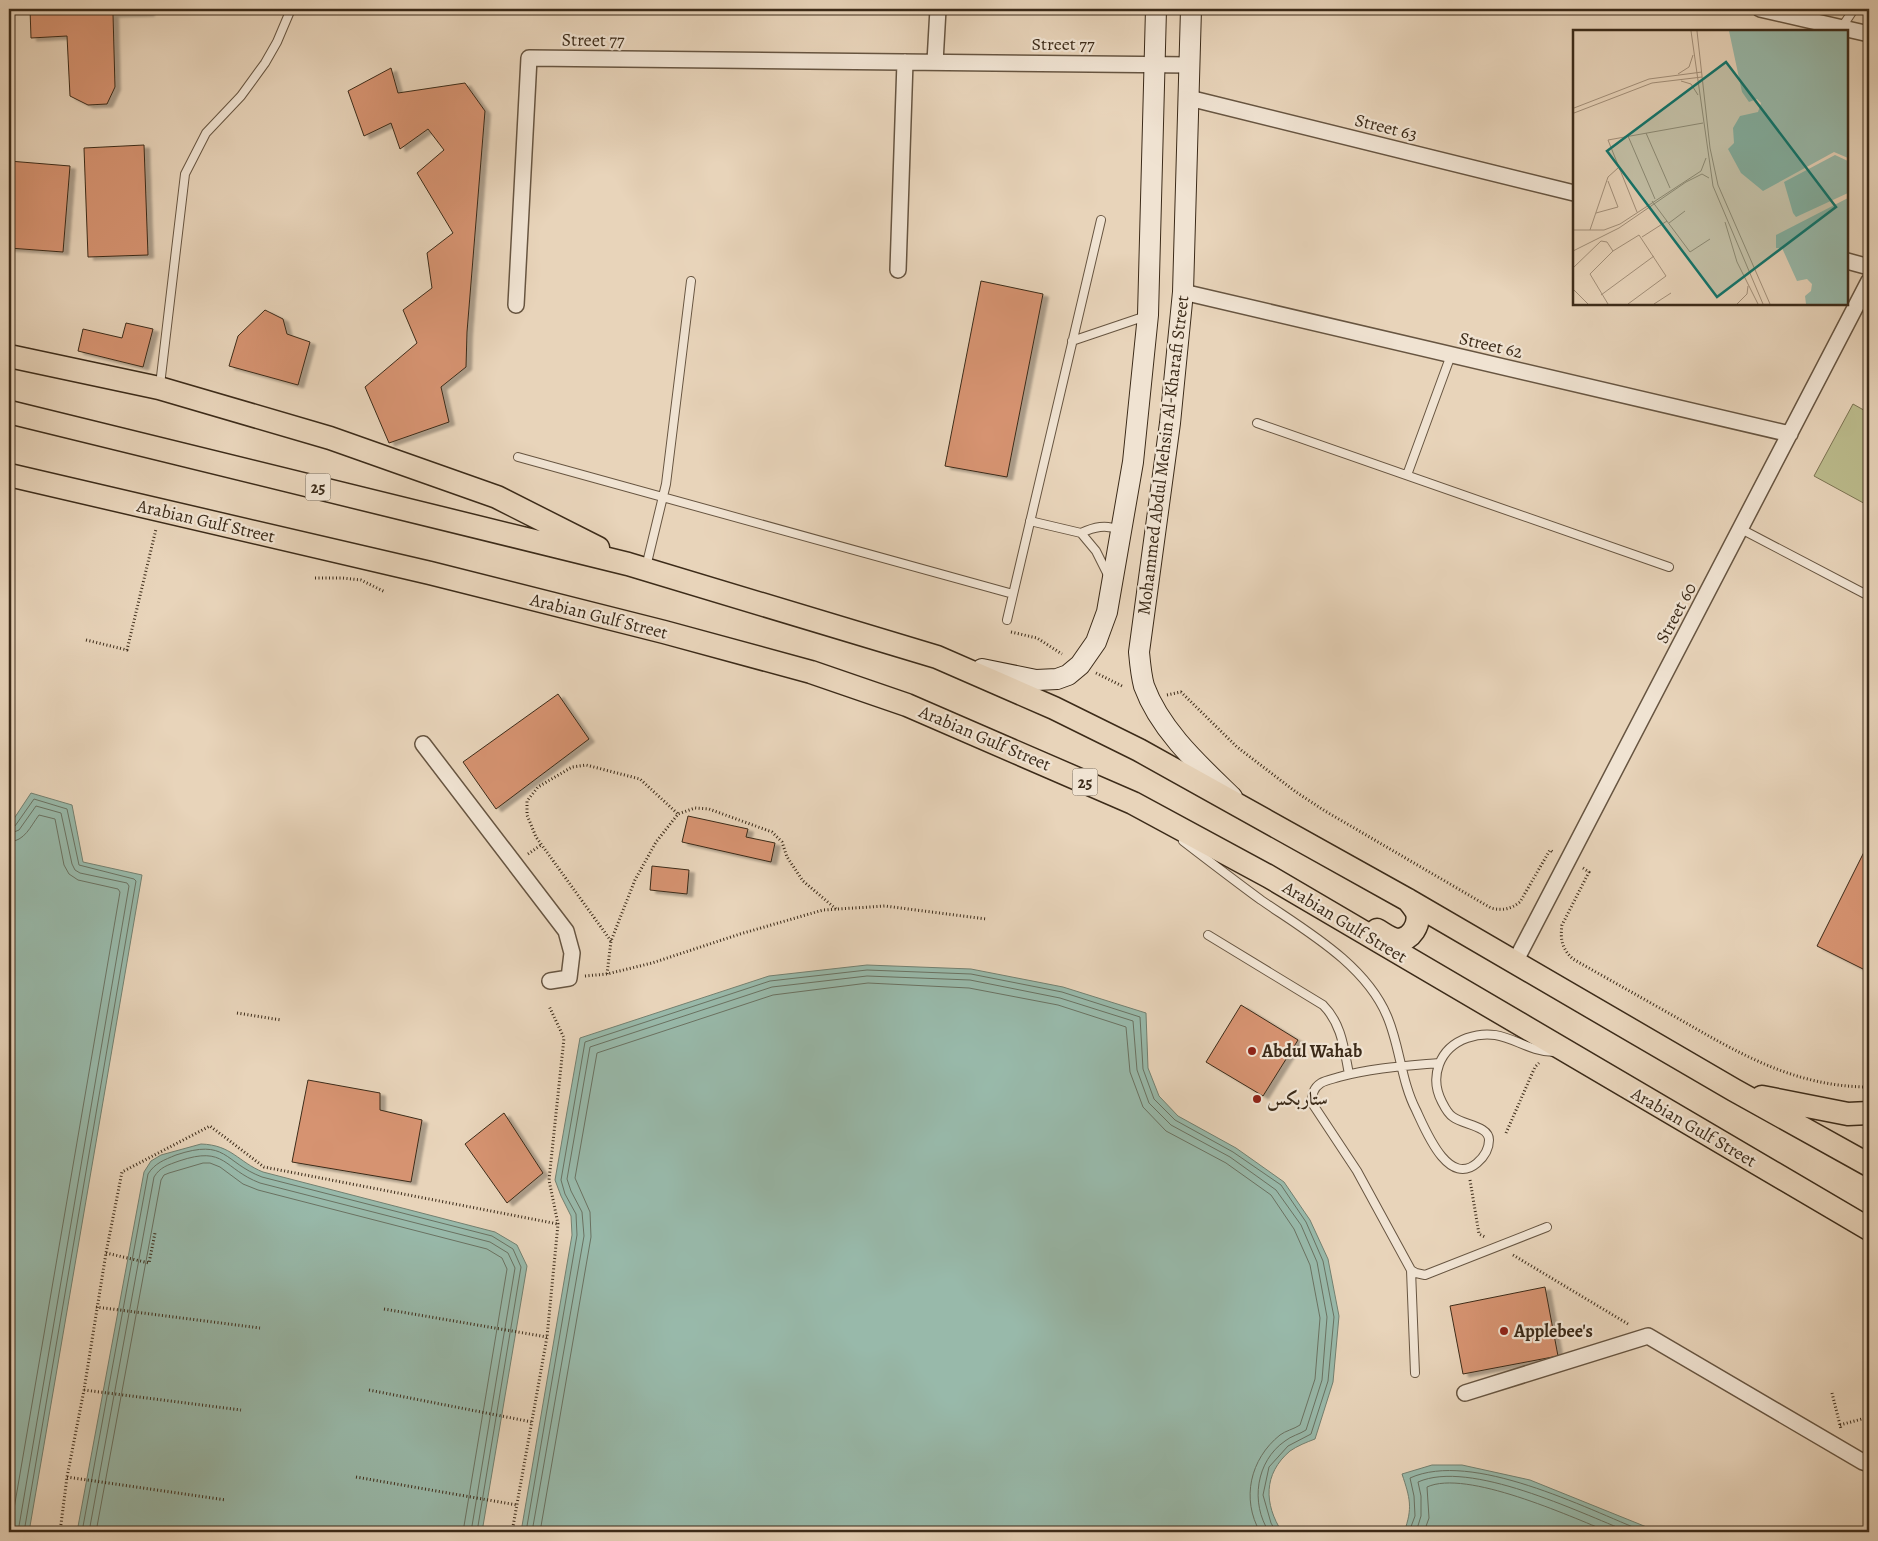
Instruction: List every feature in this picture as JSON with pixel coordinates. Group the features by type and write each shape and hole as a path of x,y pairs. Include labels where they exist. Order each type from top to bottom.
{"main road":[{"name":"Mohammed Abdul Mehsin Al-Kharafi Street","path":"937,657 1024,679 1049,680 1062,677 1080,665 1096,642 1107,612 1134,462 1148,315 1156,9"},
{"name":"Mohammed Abdul Mehsin Al-Kharafi Street","path":"1191,9 1183,292 1170,423 1139,652 1144,685 1150,700 1164,723 1179,742 1240,805"},
{"path":"9,356 159,388 330,438 497,497 637,566"},
{"name":"25","path":"9,412 637,566 937,657 1054,708 1240,805 1408,900 1734,1090 1869,1164"},
{"name":"Arabian Gulf Street","path":"9,475 430,573 811,672 907,705 1133,803 1268,876 1869,1229"},
{"path":"1123,523 1145,519 1153,516 1159,510"},
{"path":"1268,876 1281,877 1293,881 1396,940 1408,937 1416,926 1416,910 1408,900"},
{"path":"1734,1090 1806,1107 1848,1114 1869,1113"}],"street":[{"path":"935,62 938,9"},
{"path":"1760,9 1869,34"},
{"name":"Street 77","path":"516,304 528,58 1190,65"},
{"path":"898,270 905,62"},
{"name":"Street 63","path":"1189,98 1573,193"},
{"path":"1848,261 1869,267"},
{"name":"Street 60","path":"1515,962 1869,281"},
{"name":"Street 62","path":"1183,292 1790,434"},
{"path":"423,744 566,931 572,953 569,978 550,981"},
{"path":"1465,1393 1648,1336 1869,1464"}],"lane":[{"path":"159,388 185,174 206,133 241,96 265,64 278,42 291,9"},
{"path":"1842,27 1854,9"},
{"path":"1007,620 1100,220"},
{"path":"637,566 666,484 691,281"},
{"path":"1072,340 1148,315"},
{"path":"1407,475 1451,355"},
{"path":"1257,423 1669,567"},
{"path":"518,457 1013,594"},
{"path":"1030,521 1081,533 1099,526 1115,528 1123,523"},
{"path":"1741,529 1869,596"},
{"path":"1081,533 1103,562 1112,587"},
{"path":"1133,803 1236,882 1328,947 1368,982 1387,1016 1410,1100 1439,1154 1444,1160 1456,1167 1471,1167 1485,1153 1489,1140 1488,1134 1484,1129 1452,1117 1445,1108 1436,1086 1435,1074 1438,1063 1444,1053 1463,1039 1484,1034 1505,1036 1540,1050 1554,1052 1562,1050"},
{"path":"1208,935 1330,1011 1335,1018 1341,1035 1349,1074"},
{"path":"1438,1063 1349,1074 1322,1082 1314,1091 1312,1103 1357,1172 1411,1270 1416,1274 1425,1275 1547,1227"},
{"path":"1411,1270 1415,1373"}],"path":[{"path":"86,640 127,650 160,511"},
{"path":"315,578 362,580 385,592"},
{"path":"1150,700 1181,692 1237,747 1296,792 1333,816 1491,908 1503,910 1520,902 1550,850 1589,872 1562,925 1560,934 1564,949 1573,959 1740,1054 1770,1067 1819,1082 1869,1087"},
{"path":"611,940 536,837 527,815 527,801 538,787 572,766 586,766 640,779 678,814"},
{"path":"607,974 611,940 635,880 656,842 678,814 695,808 709,809 772,832 782,842 787,857 802,881 836,909"},
{"path":"569,978 607,974 652,963 740,934 823,910 885,906 986,919"},
{"path":"512,1532 547,1338 558,1224 549,1180 564,1038 549,1006"},
{"path":"237,1013 281,1020"},
{"path":"60,1532 67,1477 84,1390 96,1307 122,1172 210,1126 264,1167 558,1224"},
{"path":"1470,1180 1479,1234 1648,1336"},
{"path":"106,1253 150,1262 155,1233"},
{"path":"96,1307 260,1328"},
{"path":"384,1309 547,1338"},
{"path":"84,1390 241,1410"},
{"path":"370,1390 532,1422"},
{"path":"1832,1393 1846,1452"},
{"path":"1840,1424 1869,1418"},
{"path":"67,1477 226,1500"},
{"path":"356,1477 517,1505"}],"green space":[{"path":"1853,404 1869,413 1869,506 1814,476"}],"water":[{"path":"31,793 72,805 83,862 142,875 29,1532 9,1532 9,826"},
{"path":"867,965 971,969 1063,987 1146,1013 1148,1068 1159,1096 1178,1116 1236,1148 1284,1182 1310,1220 1328,1259 1339,1316 1333,1382 1315,1439 1290,1451 1281,1460 1271,1479 1269,1490 1272,1511 1282,1532 521,1532 572,1235 571,1216 555,1180 580,1038 769,976"},
{"path":"201,1144 220,1147 263,1172 495,1232 517,1245 527,1266 482,1532 77,1532 144,1172 151,1161 161,1155"},
{"path":"1432,1465 1462,1465 1530,1480 1659,1532 1404,1532 1409,1516 1409,1503 1402,1474"}],"building":[{"path":"30,9 149,9 149,13 113,14 115,87 107,104 88,105 70,96 67,36 31,38"},
{"path":"796,9 838,9 837,10"},
{"path":"391,68 398,93 465,83 485,111 467,332 466,367 441,387 449,422 389,443 365,387 417,343 403,310 432,288 427,253 453,233 417,173 444,150 428,129 400,149 391,123 364,136 348,91"},
{"path":"144,145 148,255 88,257 84,148"},
{"path":"9,161 70,166 63,252 9,248"},
{"path":"981,281 1043,294 1007,477 945,466"},
{"path":"265,310 283,319 287,334 310,342 298,385 229,366 238,336"},
{"path":"126,323 153,329 143,367 78,351 83,329 122,338"},
{"path":"558,694 589,739 496,809 463,762"},
{"path":"688,816 748,829 746,837 775,843 771,862 682,842"},
{"path":"1869,842 1869,972 1817,946"},
{"path":"652,866 689,870 687,894 650,890"},
{"name":"Abdul Wahab","path":"1241,1005 1298,1040 1263,1096 1206,1062"},
{"path":"308,1080 380,1093 380,1110 422,1120 411,1182 292,1162"},
{"path":"504,1113 543,1173 507,1203 465,1144"},
{"name":"Applebee's","path":"1545,1287 1558,1356 1463,1374 1450,1306"}],"place":[{"name":"Abdul Wahab","path":"1252,1051"},
{"name":"ستاربكس","path":"1257,1099"},
{"name":"Applebee's","path":"1504,1331"}]}
